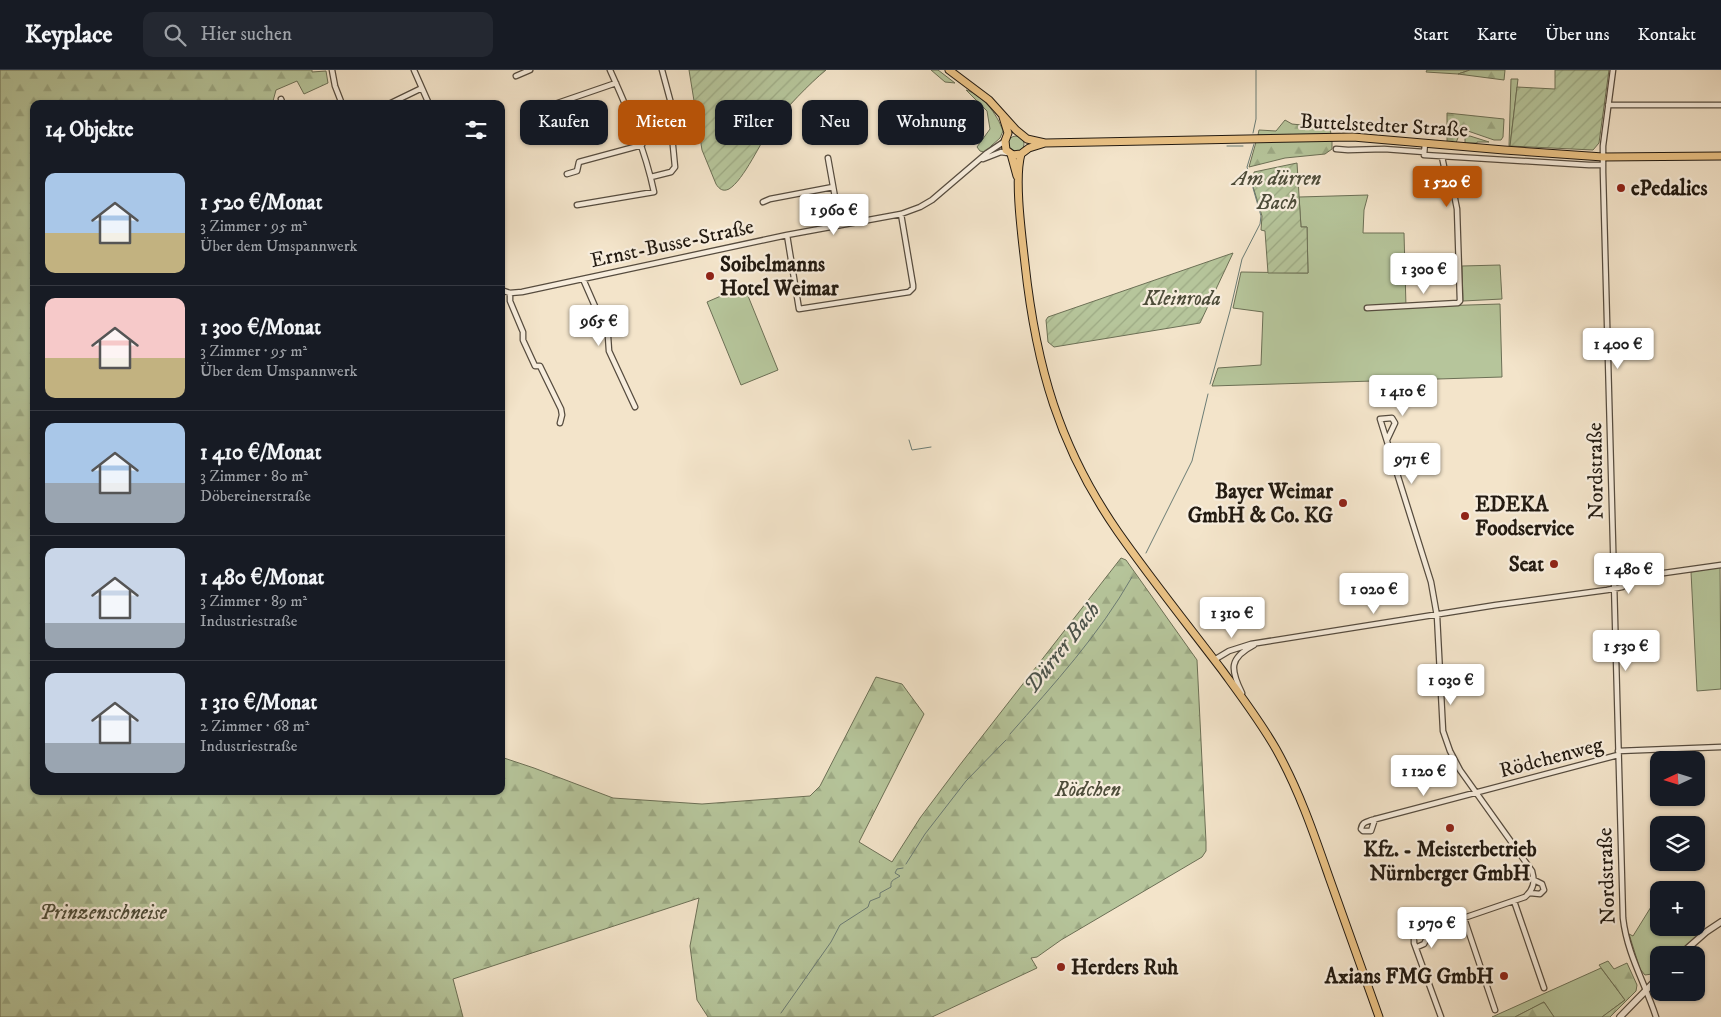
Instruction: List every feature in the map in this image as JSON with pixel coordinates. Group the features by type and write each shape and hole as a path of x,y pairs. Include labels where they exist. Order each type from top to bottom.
{"main road":[{"path":"949,70 989,100 1026,139 1045,144"},
{"path":"1001,113 1008,130 1005,147 1009,153 1019,183"},
{"path":"1006,139 1014,132 1019,133"},
{"name":"Buttelstedter Straße","path":"1045,144 1328,137 1368,138 1603,157 1721,156"},
{"path":"1026,139 1019,183 1023,248 1032,323 1042,368 1058,418 1083,474 1108,517 1249,707 1278,753 1302,805 1379,1017"},
{"path":"1009,153 1016,156 1045,144"}],"street":[{"path":"332,70 340,100"},
{"path":"414,70 427,100"},
{"path":"516,76 530,70"},
{"path":"610,70 624,100"},
{"path":"662,70 670,100"},
{"name":"Nordstraße","path":"1613,70 1602,165 1624,934 1656,1017"},
{"path":"567,100 616,83"},
{"path":"397,100 422,88"},
{"path":"1608,105 1721,104"},
{"name":"Ernst-Busse-Straße","path":"510,293 528,291 787,235 901,214 932,200 1006,139"},
{"path":"1424,152 1425,143"},
{"path":"567,174 577,171 579,162 642,145 654,192 577,205"},
{"path":"651,177 671,172 675,167 673,145"},
{"name":"Buttelstedter Straße","path":"1336,149 1384,149 1424,152 1424,155 1442,157 1602,165"},
{"name":"Ernst-Busse-Straße","path":"981,159 1002,152 1009,153"},
{"path":"1367,308 1458,303 1460,301 1457,209 1442,157"},
{"path":"828,158 840,225"},
{"path":"763,202 770,198 833,187"},
{"path":"787,235 799,309 909,292 913,285 901,214"},
{"path":"583,279 608,336 609,351 635,407"},
{"path":"505,291 510,293 510,301 523,332 523,340 535,366 540,366 561,409 560,423"},
{"path":"1387,440 1394,425 1394,420 1389,417 1380,419 1431,582 1437,616 1443,731 1450,751 1477,794 1532,871 1534,880 1530,893"},
{"path":"1214,660 1236,648 1260,642 1622,587 1650,575 1721,564"},
{"path":"1614,576 1619,580 1635,580"},
{"path":"1249,707 1234,676 1234,665 1237,657 1244,650 1260,642"},
{"name":"Rödchenweg","path":"1376,819 1477,794 1618,753 1721,747"},
{"path":"1441,1017 1414,943 1414,938 1417,934 1514,901 1530,893 1540,894 1544,890 1543,885 1534,880"},
{"path":"1514,901 1544,988"},
{"path":"1464,918 1495,1010"},
{"path":"1690,946 1721,922"},
{"path":"1417,947 1424,944 1431,930"},
{"path":"1620,1017 1650,986"}],"green space":[{"path":"0,70 312,70 312,72 326,71 328,83 304,94 297,81 276,90 273,100 30,100 30,795 505,795 505,758 613,798 702,804 810,796 820,786 876,677 902,684 924,714 859,842 892,862 920,818 959,766 1121,558 1126,560 1197,660 1206,842 1206,851 1202,857 1061,940 1037,957 1031,958 1037,968 932,1017 708,1017 697,1000 690,946 699,898 453,979 463,1017 0,1017"},
{"path":"689,70 826,70 792,103 792,100 715,100 715,145 761,145 741,177 729,189 725,190 720,189 716,184 702,150 701,145 705,145 705,100 694,100"},
{"path":"931,70 938,70 955,83 945,82"},
{"path":"1427,70 1470,70 1458,74 1426,72"},
{"path":"1470,70 1505,70 1504,80 1458,74"},
{"path":"1555,70 1609,70 1599,143 1593,150 1510,146 1517,87 1555,89"},
{"path":"1511,79 1518,79 1509,146"},
{"path":"966,90 983,100 976,100"},
{"path":"984,101 997,118 1003,131 1000,138 991,148 984,152 980,151 977,147 978,145 984,145 984,137 990,129 987,111 984,108"},
{"path":"1447,113 1504,119 1503,137 1501,140 1494,140 1465,130 1459,135 1456,143 1447,142"},
{"path":"1285,120 1292,124 1330,128 1331,134 1258,135 1259,130 1276,131"},
{"path":"1016,136 1022,138 1024,144 1022,150 1016,152 1010,150 1008,144 1010,138"},
{"path":"1470,136 1489,142 1465,143 1465,137"},
{"path":"1332,140 1332,149 1325,154 1285,158 1249,167 1256,142"},
{"name":"Am dürren Bach","path":"1297,163 1301,227 1307,227 1308,273 1268,273 1265,231 1261,230 1262,216 1251,176 1254,176 1254,172"},
{"path":"1368,195 1364,210 1363,233 1404,233 1406,307 1500,304 1502,377 1212,386 1218,368 1261,365 1263,312 1233,308 1241,272 1308,273 1307,227 1301,227 1299,197"},
{"name":"Kleinroda","path":"1233,253 1200,323 1054,347 1048,342 1046,320 1048,317"},
{"path":"1500,265 1502,299 1463,301 1462,266"},
{"path":"744,286 778,370 741,385 707,302"},
{"path":"1720,567 1721,689 1697,691 1691,572"},
{"path":"1650,909 1650,936 1697,936 1686,946 1650,946 1650,974 1645,975 1640,969 1629,934 1633,936"},
{"path":"1608,961 1614,969 1627,963 1637,985 1636,991 1610,1017 1602,1017 1625,1000 1599,965"},
{"path":"1601,968 1625,1000 1602,1017 1554,1017 1544,1002 1515,1017 1492,1017"},
{"path":"1544,1002 1554,1017 1515,1017"}],"waterway":[{"name":"Dürrer Bach","path":"1253,133 1256,119 1256,70"},
{"name":"Dürrer Bach","path":"1210,384 1242,259 1260,224 1261,216 1247,167 1254,144"},
{"path":"1227,146 1243,146"},
{"name":"Dürrer Bach","path":"1146,553 1192,461 1208,394"},
{"path":"909,440 912,450 931,447"},
{"name":"Dürrer Bach","path":"1010,734 1090,639 1132,577"},
{"name":"Dürrer Bach","path":"906,864 925,834 966,781 1006,740"},
{"name":"Dürrer Bach","path":"781,1013 831,942 840,925 868,907 870,901 880,897 880,893 891,887 892,881 900,876 895,873 897,869 903,868"}],"place":[{"name":"ePedalics","path":"1621,188"},
{"name":"Soibelmanns Hotel Weimar","path":"710,276"},
{"name":"Bayer Weimar GmbH & Co. KG","path":"1343,503"},
{"name":"EDEKA Foodservice","path":"1465,516"},
{"name":"Seat","path":"1554,564"},
{"name":"Kfz. - Meisterbetrieb Nürnberger GmbH","path":"1450,828"},
{"name":"Herders Ruh","path":"1061,967"},
{"name":"Axians FMG GmbH","path":"1504,976"}],"park label":[{"name":"Rödchen","path":"1088,789"},
{"name":"Prinzenschneise","path":"103,912"}]}
